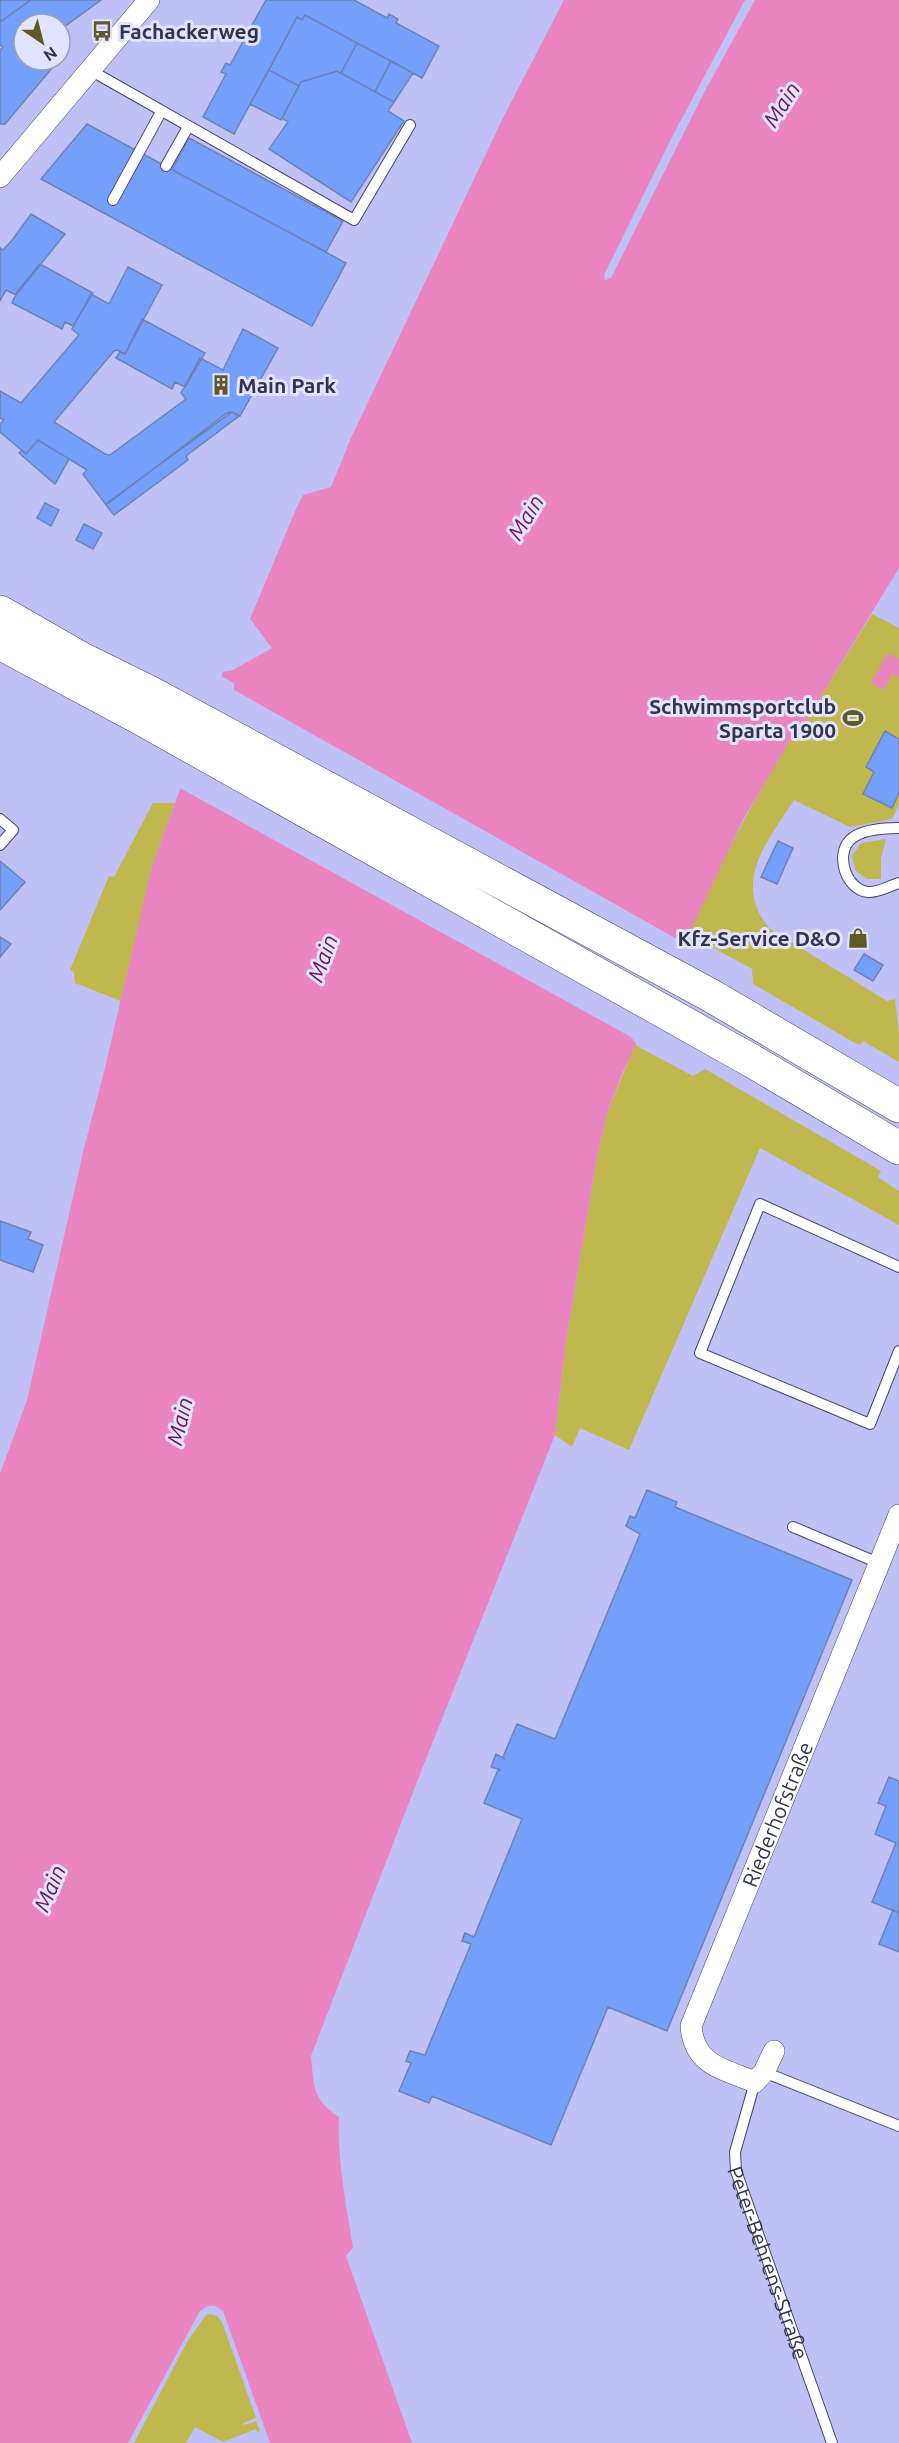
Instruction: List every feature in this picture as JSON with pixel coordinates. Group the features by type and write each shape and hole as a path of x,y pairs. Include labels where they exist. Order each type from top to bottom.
{"highway":[{"path":"0,591 82,659"},
{"path":"0,612 82,659 148,692 710,995 899,1106"},
{"path":"0,643 148,723 692,1028 899,1148"}],"street":[{"path":"3,168 149,0"},
{"name":"Riederhofstraße","path":"759,2077 714,2065 701,2056 695,2048 691,2026 899,1515"},
{"name":"Peter-Behrens-Straße","path":"759,2077 774,2051"}],"lane":[{"path":"90,70 354,220 410,125"},
{"path":"113,200 161,111"},
{"path":"166,166 188,127"},
{"path":"0,819 13,830 0,845"},
{"path":"899,828 866,831 856,835 843,850 842,860 848,876 858,889 869,892 899,883"},
{"path":"899,1267 760,1204 700,1353 870,1424 899,1351"},
{"path":"793,1527 880,1564"},
{"path":"759,2077 899,2126"},
{"name":"Peter-Behrens-Straße","path":"759,2077 735,2152 736,2171 832,2443"}],"shaded area":[{"path":"872,614 899,628 899,804 892,819 850,827 794,800 764,847 753,879 754,895 759,912 770,929 887,1001 895,999 899,1032 899,1062 863,1041 860,1045 855,1043 753,984 752,969 695,938 683,943 761,789"},
{"path":"153,803 175,803 152,866 121,1001 75,983 74,972 70,970 109,876 114,877"},
{"path":"886,839 881,858 881,879 867,879 855,870 852,856 861,843"},
{"path":"635,1045 693,1076 705,1069 881,1171 878,1177 899,1191 899,1225 760,1148 629,1450 580,1428 572,1447 555,1435 566,1340 599,1146 608,1110"},
{"path":"206,2315 217,2316 222,2322 256,2418 243,2423 244,2425 256,2421 260,2431 257,2432 256,2429 223,2442 195,2427 186,2443 134,2443 187,2342"}],"water":[{"name":"Main","path":"564,0 745,0 673,135 604,275 605,280 611,278 706,89 755,0 899,0 899,568 793,742 790,740 743,820 622,1074 608,1110 599,1146 566,1340 555,1435 311,2056 314,2084 319,2098 339,2117 341,2166 353,2247 346,2256 412,2443 270,2443 223,2311 212,2306 200,2311 128,2443 0,2443 0,1474 27,1400 84,1148 152,866 223,672 233,670 272,648 250,619 296,509 303,495 331,487 351,438 503,118"},
{"path":"888,653 899,659 899,677 892,674 884,690 871,683"}],"pier":[{"path":"219,675 234,683 234,690 686,944 638,1046 631,1037 178,787"}],"building":[{"path":"0,0 31,0 12,12 0,22"},
{"path":"31,0 101,0 72,21 72,12 14,12"},
{"path":"266,0 354,0 387,18 389,14 398,19 396,23 439,46 422,78 305,15 302,20 297,17 234,134 203,117 226,74 221,72 226,63 230,65"},
{"path":"12,13 12,72 49,72 5,124 0,124 0,50 3,47 0,45 0,22"},
{"path":"305,15 357,43 341,73 337,71 301,82 299,86 269,70 297,17 302,20"},
{"path":"357,43 391,61 375,92 341,73"},
{"path":"391,61 413,73 394,102 375,92"},
{"path":"269,70 299,86 281,120 250,104"},
{"path":"337,71 394,102 388,111 404,121 351,202 269,149 288,122 282,118 301,82"},
{"path":"87,124 346,263 312,326 41,179"},
{"path":"189,138 343,221 326,252 172,170"},
{"path":"31,214 65,234 16,295 6,290 0,301 0,248 3,250"},
{"path":"40,264 93,293 73,326 65,322 62,329 12,303 17,292"},
{"name":"Main Park","path":"128,267 162,285 125,354 114,351 54,422 105,454 110,455 186,399 181,393 200,358 223,370 243,329 278,348 240,416 232,412 227,413 106,505 83,474 87,470 38,440 26,454 0,432 0,424 4,420 0,418 0,391 21,403 79,335 72,329 91,294 109,304"},
{"path":"142,319 205,353 185,387 175,382 172,389 116,358 120,352 125,354"},
{"path":"232,412 239,416 186,456 188,460 114,515 106,505 107,503"},
{"path":"38,440 69,459 55,484 19,453 22,450 26,454"},
{"path":"45,503 59,510 51,526 37,518"},
{"path":"84,524 102,533 93,549 76,540"},
{"path":"885,731 899,739 899,793 892,808 863,794 874,772 866,767"},
{"path":"778,841 793,848 777,884 761,877"},
{"path":"0,861 25,882 0,910"},
{"path":"0,937 11,944 0,957"},
{"path":"864,954 883,965 873,981 854,970"},
{"path":"0,1221 31,1232 28,1239 43,1245 33,1272 0,1260"},
{"path":"647,1490 677,1502 675,1507 852,1580 667,2031 608,2007 551,2145 432,2096 429,2103 399,2091 411,2063 406,2061 410,2051 425,2055 471,1944 462,1941 465,1933 474,1937 522,1819 484,1803 498,1770 501,1770 491,1767 496,1754 505,1759 503,1757 517,1724 555,1739 640,1534 626,1526 630,1516 635,1518"},
{"path":"889,1777 899,1781 899,1913 872,1902 896,1843 875,1834 886,1806 878,1803"},
{"path":"893,1910 899,1913 899,1952 879,1944"}],"place":[{"name":"Fachackerweg","path":"102,31"},
{"name":"Main Park","path":"221,385"},
{"name":"Schwimmsportclub Sparta 1900","path":"853,718"},
{"name":"Kfz-Service D&O","path":"858,938"}]}
